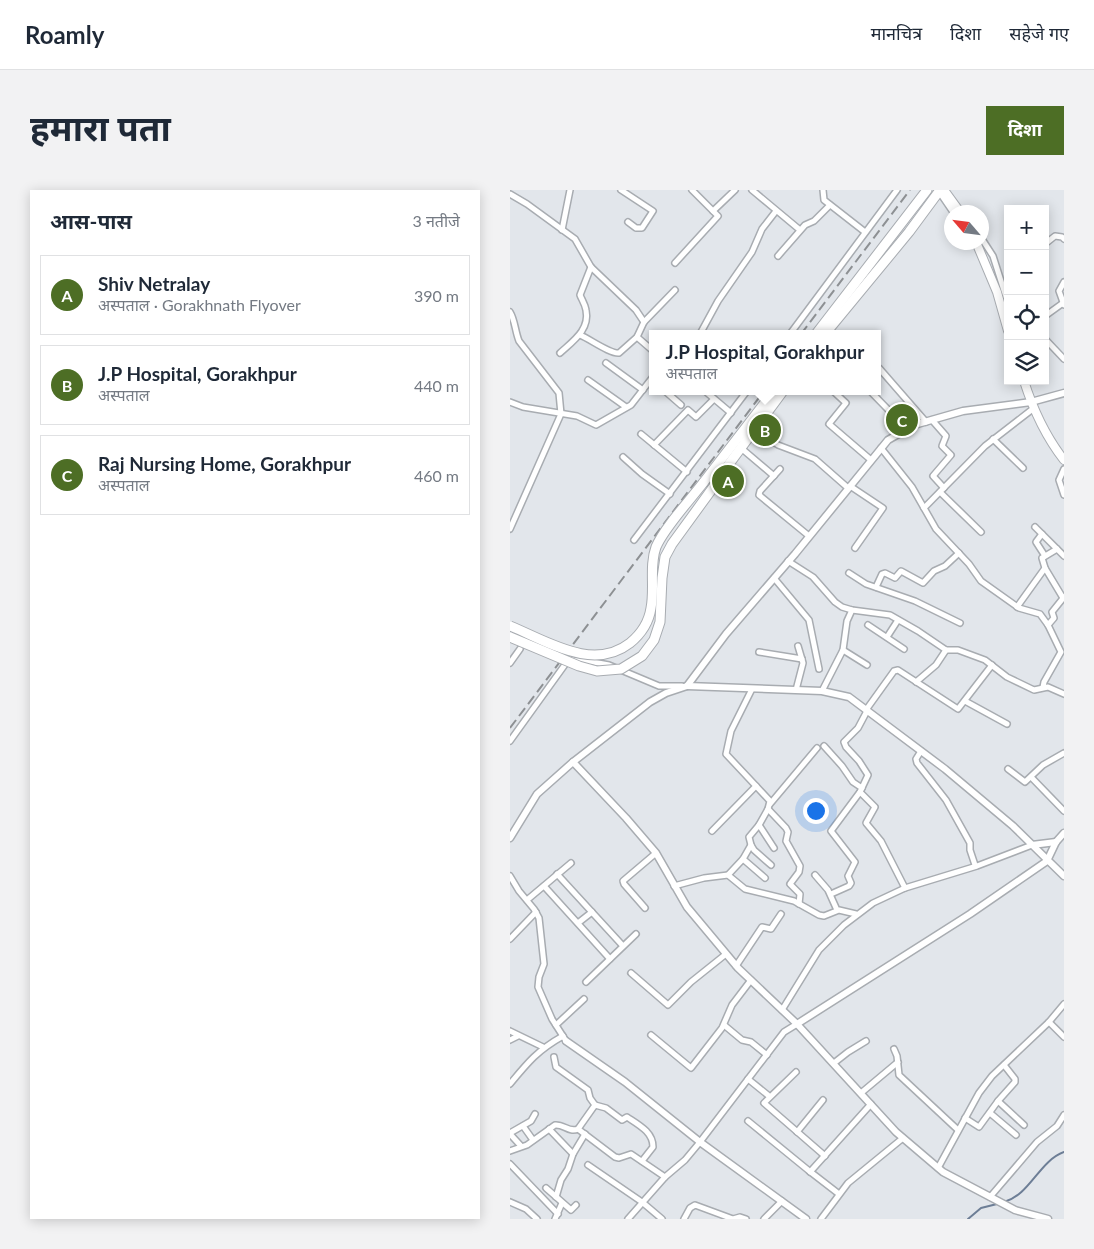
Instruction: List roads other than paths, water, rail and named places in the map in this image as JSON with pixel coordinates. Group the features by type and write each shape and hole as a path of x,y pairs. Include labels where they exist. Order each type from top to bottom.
{"main road":[{"path":"819,330 927,190"},
{"path":"828,330 909,232 940,190 954,205"},
{"path":"979,250 997,292 1004,319"},
{"path":"1026,385 1052,445 1064,460"},
{"path":"510,637 579,666 597,671 620,669 642,656 654,640 660,622 665,557 672,544 741,448 772,395"},
{"path":"510,626 582,655 604,655 620,650 629,644 643,629 651,609 653,562 656,548 675,519 712,471 780,395"}],"street":[{"path":"562,230 570,190"},
{"path":"621,190 652,211 642,228 636,228 628,222"},
{"path":"675,263 717,217 692,190"},
{"path":"713,211 734,190"},
{"path":"752,190 800,230"},
{"path":"824,190 823,198 865,232"},
{"path":"793,330 897,190"},
{"path":"940,190 949,205"},
{"path":"510,194 577,242 591,267 636,310 644,322"},
{"path":"778,256 805,225 814,221 830,205"},
{"path":"702,330 718,301 752,252 762,229 776,211"},
{"path":"1049,241 1055,236 1064,239"},
{"path":"988,250 1006,295"},
{"path":"560,353 580,334 586,324 586,313 580,292 591,267"},
{"path":"1049,313 1063,304 1059,291 1064,282"},
{"path":"580,334 616,354 624,350 637,337 644,322 675,290"},
{"path":"510,312 519,340 559,393 562,414 510,528"},
{"path":"637,337 649,347"},
{"path":"1049,343 1064,359"},
{"path":"606,363 643,390"},
{"path":"881,370 929,421 946,436 942,446 951,455 933,476 942,490 981,532"},
{"path":"588,380 626,407"},
{"path":"510,402 523,408 577,416 596,425 634,402 649,383"},
{"path":"510,838 537,794 573,762 650,702 666,693 687,686 726,634 888,440 907,429 963,411 1033,405 1064,393"},
{"path":"670,395 681,405"},
{"path":"710,395 730,413"},
{"path":"634,540 744,395"},
{"path":"837,395 846,403 829,424 871,460"},
{"path":"874,395 907,429"},
{"path":"654,446 688,410 696,417 714,399"},
{"path":"924,508 993,439 1033,405"},
{"path":"751,428 778,445 815,460 849,487 884,508 855,548"},
{"path":"641,434 686,472"},
{"path":"993,439 1022,468"},
{"path":"741,448 774,476"},
{"path":"881,448 912,487 936,529 959,553 984,584 1017,607 1040,614 1048,625 1060,648 1062,659 1044,682 1043,687"},
{"path":"623,457 642,474 670,494"},
{"path":"1064,469 1059,480 1064,495"},
{"path":"780,470 760,491 759,495 809,536"},
{"path":"1035,527 1064,556"},
{"path":"1042,534 1036,542 1045,556"},
{"path":"1048,625 1054,618 1052,612 1064,597 1045,568 1042,560 1057,549"},
{"path":"876,587 882,574 885,573 895,578 901,571 923,583 935,570 945,566 959,553"},
{"path":"788,561 813,577 835,602 842,606 852,610 886,614 946,650 958,650 985,660 1007,677 1034,690 1048,687 1064,694"},
{"path":"1017,607 1045,568"},
{"path":"849,573 866,584 915,601 960,623"},
{"path":"774,578 809,620 819,669"},
{"path":"822,692 843,650 847,622 852,610"},
{"path":"886,637 898,620"},
{"path":"868,625 904,649"},
{"path":"796,690 802,671 802,659 798,646"},
{"path":"510,663 520,650"},
{"path":"843,650 867,665"},
{"path":"916,682 936,665 946,650"},
{"path":"759,652 802,659"},
{"path":"510,741 571,658 608,665 659,686 796,690 849,697 1014,826 1064,876"},
{"path":"830,894 851,884 848,876 855,864 853,858 831,832 861,790 868,775 844,742 858,728 866,711 896,670 956,708 960,708 992,665"},
{"path":"752,689 731,731 726,754 767,797 769,806 788,832 786,841 800,866 799,872 790,884 800,894 799,904"},
{"path":"965,701 1007,724"},
{"path":"824,746 875,807 866,823 882,843 905,888"},
{"path":"771,865 754,850 749,837 759,825 769,806 807,757 817,748"},
{"path":"921,752 916,759 917,763 946,800 970,843 970,850 975,865"},
{"path":"1008,769 1023,782 1043,765 1064,753"},
{"path":"573,762 656,853 687,907 736,966 798,1024 904,1138 943,1172 1012,1208 1043,1218"},
{"path":"1031,777 1064,811"},
{"path":"712,831 756,786"},
{"path":"759,825 774,848"},
{"path":"628,1219 665,1177 700,1142 784,1032 970,914 1047,861 1056,842 1064,833"},
{"path":"782,1010 819,950 856,914 882,898 905,888 1032,845 1056,842"},
{"path":"674,886 704,878 728,875 743,859 751,845"},
{"path":"646,908 623,881 656,853"},
{"path":"743,859 765,878"},
{"path":"527,900 571,863"},
{"path":"557,874 624,946"},
{"path":"728,875 745,889 790,900 822,916 837,910 856,914"},
{"path":"815,875 830,894 837,910"},
{"path":"510,876 539,918 544,964 538,977 538,987 564,1038 639,1093 700,1142 806,1219"},
{"path":"544,886 610,959"},
{"path":"510,939 536,912"},
{"path":"578,923 592,912"},
{"path":"736,966 762,927 771,928 781,914"},
{"path":"586,982 636,934"},
{"path":"631,973 668,1006 691,982 726,954"},
{"path":"651,1035 691,1068 724,1025 732,1005 751,980"},
{"path":"556,1025 584,999"},
{"path":"938,1168 979,1093 992,1076 1049,1022 1064,1004"},
{"path":"1049,1022 1064,1037"},
{"path":"724,1025 742,1040 751,1042 767,1055"},
{"path":"510,1031 543,1047"},
{"path":"510,1040 518,1036"},
{"path":"510,1084 543,1047 564,1038"},
{"path":"834,1063 866,1041"},
{"path":"894,1049 897,1056 899,1075 958,1130"},
{"path":"554,1057 556,1066 588,1090 589,1096 596,1105 604,1107 622,1120 627,1117 648,1132 654,1147 642,1162"},
{"path":"861,1093 898,1062"},
{"path":"965,1118 979,1127 1016,1080 1004,1065"},
{"path":"796,1072 769,1096 764,1103 825,1156"},
{"path":"748,1079 769,1096"},
{"path":"796,1132 823,1100"},
{"path":"998,1101 1024,1125"},
{"path":"810,1172 871,1104"},
{"path":"578,1129 596,1105"},
{"path":"990,1112 1016,1135"},
{"path":"521,1146 510,1134 531,1121 535,1114"},
{"path":"992,1198 1037,1142 1057,1126 1064,1115"},
{"path":"748,1121 839,1194"},
{"path":"510,1151 527,1145 558,1125 571,1130 578,1129 615,1157 619,1158 631,1154 665,1177"},
{"path":"523,1126 533,1140"},
{"path":"550,1129 574,1154"},
{"path":"556,1197 561,1180 568,1170 585,1134"},
{"path":"821,1219 848,1184 904,1138"},
{"path":"588,1164 642,1202 662,1219"},
{"path":"511,1168 557,1217 562,1203"},
{"path":"546,1188 571,1210 576,1205"},
{"path":"764,1219 782,1201"},
{"path":"510,1202 523,1208 537,1219"},
{"path":"684,1219 692,1206 695,1205 733,1219 740,1217 746,1219"}],"waterway":[{"path":"1004,1202 1021,1192 1055,1156 1064,1152"},
{"path":"968,1219 981,1208 997,1204"}],"railway":[{"path":"804,330 910,190"},
{"path":"510,728 761,395"}],"place":[{"name":"Raj Nursing Home, Gorakhpur","path":"902,420"},
{"name":"J.P Hospital, Gorakhpur","path":"765,430"},
{"name":"Shiv Netralay","path":"728,481"}]}
